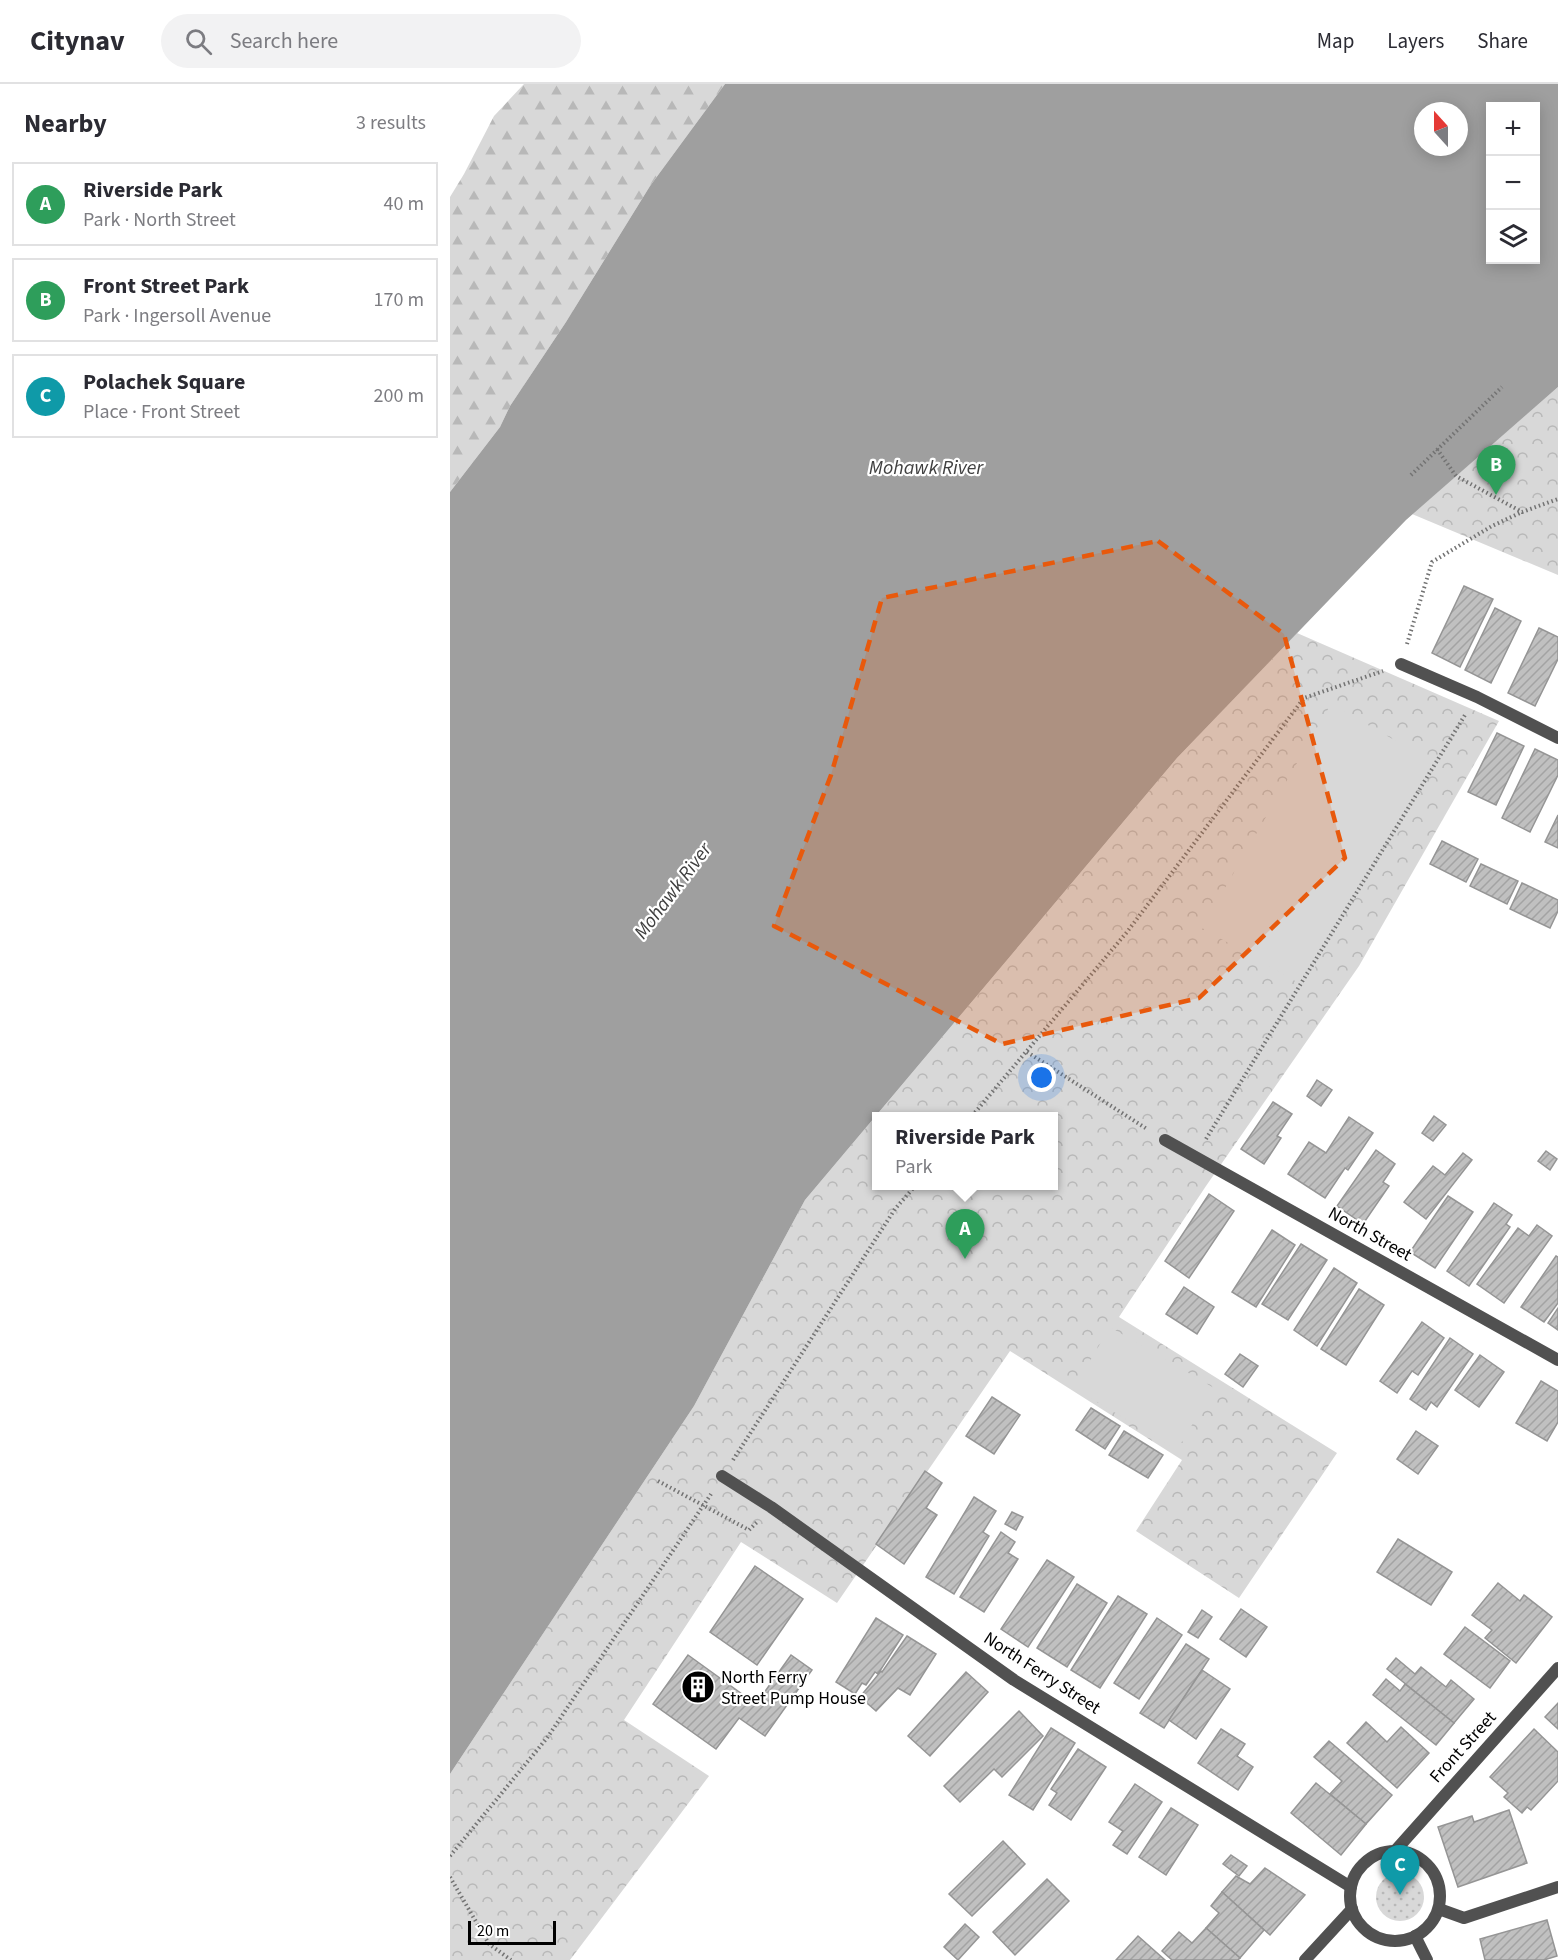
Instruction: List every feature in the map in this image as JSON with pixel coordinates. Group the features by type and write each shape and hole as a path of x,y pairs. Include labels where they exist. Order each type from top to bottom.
{"street":[{"path":"1401,664 1477,697 1558,738"},
{"name":"North Street","path":"1165,1140 1558,1360"},
{"name":"North Ferry Street","path":"722,1476 771,1507 1014,1680 1351,1887"},
{"name":"Front Street","path":"1395,1851 1558,1668"},
{"path":"1395,1851 1409,1853 1422,1859 1432,1869 1438,1881 1440,1895 1438,1909 1433,1920 1425,1929 1415,1936 1400,1940 1385,1940 1370,1934 1359,1923 1352,1910 1351,1887 1357,1872 1367,1860 1380,1853 1395,1851"},
{"path":"1438,1909 1464,1918 1558,1887"},
{"path":"1305,1960 1352,1910"},
{"path":"1415,1936 1427,1960"}],"path":[{"path":"1411,475 1502,387"},
{"path":"1437,449 1456,476 1522,512"},
{"path":"1408,642 1432,562 1492,526 1558,499"},
{"path":"975,1112 1127,932 1304,698 1401,664"},
{"path":"1195,1157 1477,697"},
{"path":"1027,1052 1165,1140"},
{"path":"450,1856 547,1738 705,1506 722,1476 895,1209 911,1190"},
{"path":"658,1481 749,1530 771,1507"},
{"path":"450,1877 489,1944 511,1960"}],"highlighted area":[{"path":"1158,541 1284,634 1345,858 1199,998 1002,1044 774,926 831,775 882,598"}],"green space":[{"path":"524,84 725,84 650,186 566,322 510,406 500,427 450,492 450,197 494,116"},
{"path":"1558,387 1558,575 1412,514"},
{"path":"1297,633 1499,721 1359,966 1206,1186 1119,1317 1337,1453 1239,1598 1136,1531 1182,1460 1010,1351 837,1603 741,1542 624,1720 709,1776 570,1960 450,1960 450,1774 694,1406 805,1200 872,1120 872,1190 1058,1190 1058,1112 879,1112 1177,758"},
{"path":"1331,704 1433,762 1304,986 1202,928"},
{"path":"1110,1327 1214,1388 1177,1450 1074,1388"},
{"path":"1395,1873 1405,1873 1417,1880 1424,1892 1424,1902 1417,1914 1405,1921 1395,1921 1380,1910 1376,1902 1376,1892 1387,1877"}],"water":[{"name":"Mohawk River","path":"725,84 1558,84 1558,387 1406,520 1177,758 879,1112 872,1112 872,1120 805,1200 694,1406 450,1774 450,492 500,427 510,406 566,322 650,186"}],"building":[{"path":"1464,586 1493,599 1460,667 1432,653"},
{"path":"1495,608 1521,621 1491,683 1465,670"},
{"path":"1539,628 1558,637 1558,659 1535,706 1508,693"},
{"path":"1497,733 1524,746 1496,805 1468,792"},
{"path":"1535,749 1558,760 1558,775 1530,832 1502,818"},
{"path":"1558,815 1558,848 1545,842"},
{"path":"1442,841 1478,859 1466,882 1430,864"},
{"path":"1481,864 1518,881 1507,904 1470,886"},
{"path":"1522,883 1558,900 1558,911 1550,928 1510,909"},
{"path":"1317,1080 1332,1090 1321,1106 1307,1096"},
{"path":"1273,1102 1292,1114 1277,1136 1281,1138 1264,1164 1241,1149"},
{"path":"1434,1116 1446,1125 1433,1141 1422,1133"},
{"path":"1349,1117 1373,1133 1348,1170 1345,1168 1325,1198 1288,1174 1309,1142 1326,1153"},
{"path":"1376,1150 1395,1164 1383,1182 1389,1186 1363,1224 1337,1206"},
{"path":"1546,1151 1557,1159 1550,1170 1538,1161"},
{"path":"1463,1153 1472,1160 1426,1219 1404,1202 1433,1166 1445,1175"},
{"path":"1209,1194 1234,1211 1189,1278 1165,1261"},
{"path":"1448,1196 1473,1212 1435,1268 1410,1252"},
{"path":"1494,1203 1512,1215 1506,1224 1510,1227 1469,1286 1447,1271"},
{"path":"1537,1225 1552,1236 1504,1303 1477,1284 1518,1228 1529,1236"},
{"path":"1272,1230 1295,1245 1256,1307 1232,1292"},
{"path":"1301,1244 1327,1260 1288,1320 1262,1304"},
{"path":"1556,1256 1558,1257 1558,1303 1544,1322 1521,1307"},
{"path":"1334,1268 1357,1283 1317,1346 1294,1330"},
{"path":"1184,1287 1214,1307 1197,1334 1166,1314"},
{"path":"1359,1289 1384,1305 1346,1365 1321,1349"},
{"path":"1558,1308 1558,1330 1548,1323"},
{"path":"1422,1322 1444,1338 1418,1375 1412,1371 1397,1393 1380,1381"},
{"path":"1450,1338 1473,1354 1437,1407 1431,1402 1426,1410 1410,1399"},
{"path":"1240,1354 1258,1366 1243,1387 1225,1374"},
{"path":"1480,1355 1504,1372 1479,1407 1455,1390"},
{"path":"1541,1381 1558,1391 1558,1422 1547,1441 1516,1423"},
{"path":"992,1397 1020,1415 994,1454 966,1436"},
{"path":"1091,1408 1120,1426 1105,1449 1076,1430"},
{"path":"1124,1431 1163,1455 1148,1478 1109,1455"},
{"path":"1416,1431 1438,1446 1418,1474 1397,1459"},
{"path":"925,1471 942,1483 926,1508 937,1515 904,1564 876,1544"},
{"path":"974,1497 996,1511 983,1532 989,1536 954,1594 926,1577"},
{"path":"1012,1512 1023,1517 1016,1530 1005,1524"},
{"path":"1001,1532 1015,1542 1008,1553 1018,1559 984,1612 960,1597"},
{"path":"1398,1539 1452,1572 1431,1605 1377,1572"},
{"path":"1047,1560 1074,1577 1028,1647 1001,1629"},
{"name":"North Ferry Street Pump House","path":"755,1566 803,1599 757,1665 710,1632"},
{"path":"1498,1583 1520,1601 1524,1595 1552,1617 1516,1663 1485,1638 1492,1630 1472,1615"},
{"path":"1077,1584 1107,1603 1067,1667 1037,1648"},
{"path":"1118,1596 1147,1614 1100,1688 1071,1670"},
{"path":"1241,1609 1267,1627 1246,1657 1220,1639"},
{"path":"1202,1610 1212,1617 1198,1638 1188,1632"},
{"path":"876,1618 903,1635 878,1674 875,1672 866,1685 862,1683 855,1694 836,1682"},
{"path":"1157,1618 1182,1635 1139,1699 1114,1683"},
{"path":"1465,1627 1510,1661 1490,1688 1444,1654"},
{"path":"907,1636 936,1654 910,1695 898,1688 876,1711 860,1697 882,1672"},
{"path":"1186,1644 1209,1659 1164,1728 1140,1713"},
{"name":"North Ferry Street Pump House","path":"688,1655 756,1704 791,1655 812,1670 765,1736 739,1718 716,1749 653,1704"},
{"path":"1396,1658 1415,1674 1421,1667 1446,1687 1451,1680 1474,1699 1454,1723 1387,1669"},
{"path":"1202,1670 1230,1689 1196,1739 1169,1720"},
{"path":"966,1672 988,1692 930,1756 908,1736"},
{"path":"1386,1679 1400,1691 1405,1684 1454,1723 1436,1745 1373,1695"},
{"path":"1558,1703 1558,1729 1545,1717"},
{"path":"1019,1711 1043,1736 1002,1777 994,1769 960,1802 944,1786"},
{"path":"1366,1722 1387,1742 1401,1727 1429,1753 1397,1788 1347,1743"},
{"path":"1051,1728 1075,1743 1033,1810 1009,1795"},
{"path":"1221,1729 1245,1744 1237,1756 1253,1767 1238,1790 1198,1763"},
{"path":"1534,1729 1558,1752 1558,1781 1531,1810 1527,1807 1522,1813 1504,1797 1508,1793 1490,1777"},
{"path":"1329,1741 1392,1795 1366,1824 1330,1794 1342,1781 1314,1757"},
{"path":"1078,1749 1106,1767 1071,1820 1049,1805 1057,1793 1051,1789"},
{"path":"1316,1783 1366,1824 1341,1855 1291,1813"},
{"path":"1135,1784 1162,1802 1127,1854 1113,1845 1123,1831 1109,1822"},
{"path":"1171,1808 1198,1825 1166,1875 1139,1857"},
{"path":"1509,1810 1527,1863 1458,1887 1438,1827 1472,1816 1474,1822"},
{"path":"1003,1841 1025,1864 972,1916 949,1894"},
{"path":"1231,1855 1247,1866 1239,1876 1223,1864"},
{"path":"1265,1868 1305,1895 1270,1935 1222,1892 1236,1876 1250,1884"},
{"path":"1047,1879 1069,1901 1015,1955 993,1932"},
{"path":"1222,1892 1264,1930 1240,1958 1206,1928 1219,1913 1211,1906"},
{"path":"1547,1920 1557,1956 1544,1960 1485,1960 1480,1939"},
{"path":"965,1924 979,1937 958,1960 944,1947"},
{"path":"1206,1928 1240,1958 1238,1960 1172,1960 1162,1951 1179,1932 1192,1943"},
{"path":"1138,1936 1165,1960 1116,1960"}],"place":[{"name":"Front Street Park","path":"1496,495"},
{"name":"Riverside Park","path":"965,1259"},
{"name":"North Ferry Street Pump House","path":"698,1687"},
{"name":"Polachek Square","path":"1400,1895"}]}
